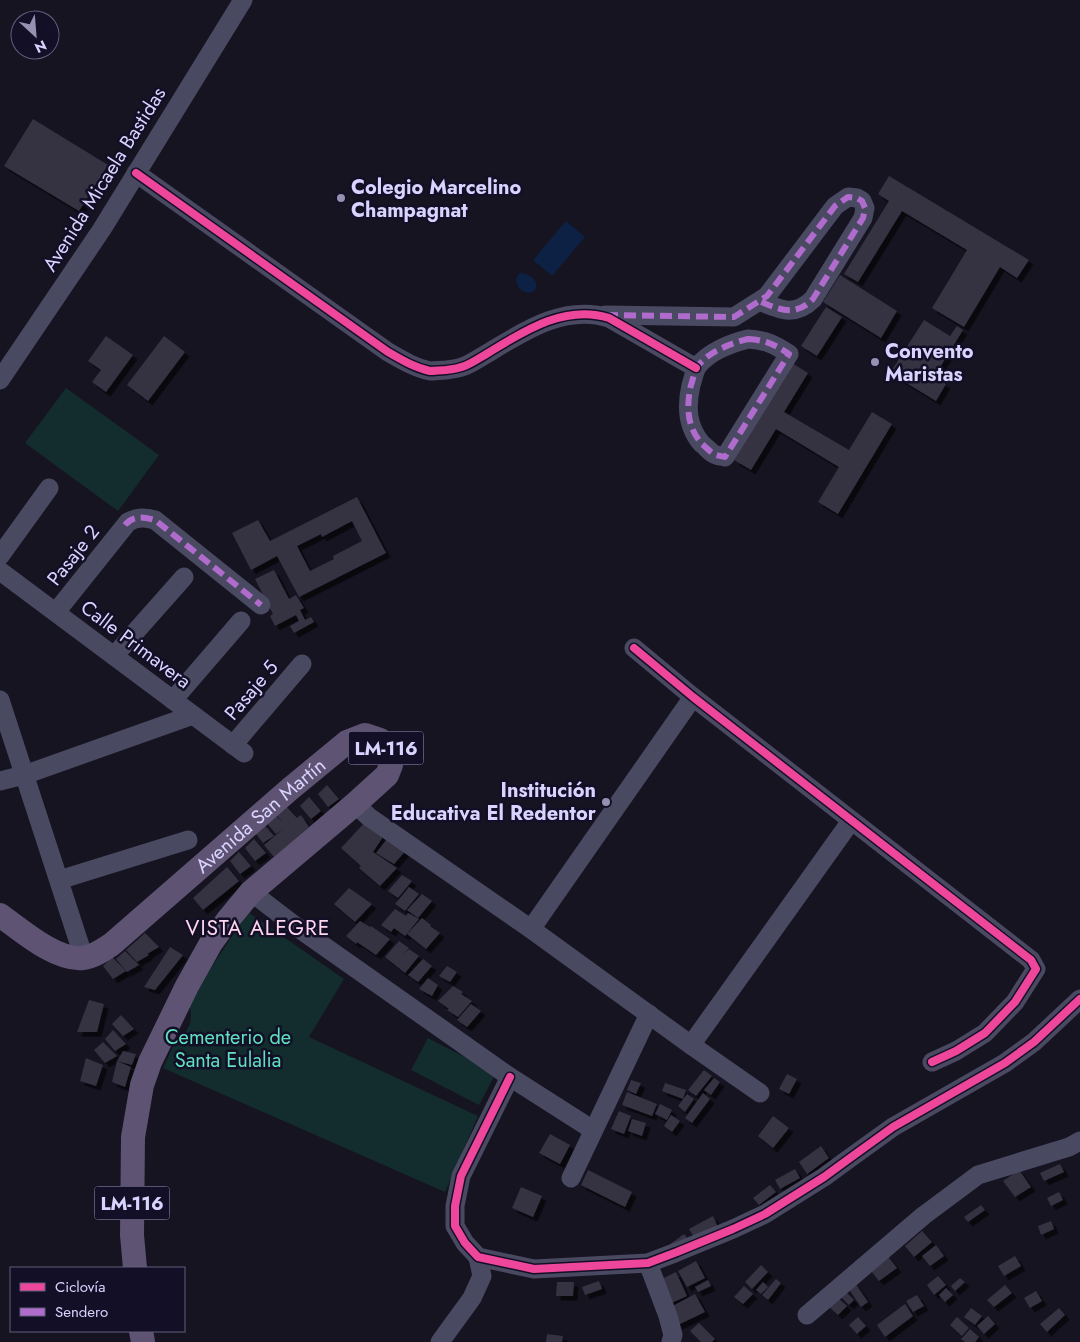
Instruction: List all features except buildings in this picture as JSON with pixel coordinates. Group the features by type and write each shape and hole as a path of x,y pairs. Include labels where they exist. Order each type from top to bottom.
{"main road":[{"name":"Avenida San Martín","path":"84,958 112,944 347,742 365,735 380,740 390,753 391,765 387,775 251,892 227,921 206,952 187,986 150,1062 142,1085 133,1137 132,1235 135,1267"},
{"path":"0,915 42,946 69,958 84,958"}],"street":[{"name":"Avenida Micaela Bastidas","path":"0,380 102,228 243,0"},
{"path":"136,173 388,352 415,366 432,371 460,369 543,322 582,313 734,316 767,296 835,206 848,197 857,198 862,201 865,208 863,218 813,299 808,304 801,309 781,310 759,301"},
{"path":"598,314 609,318 696,368"},
{"path":"748,339 775,344 789,354 726,457 715,454 706,447 698,439 691,426 688,415 688,398 696,368 704,360 733,342 748,339"},
{"path":"0,556 49,488"},
{"name":"Pasaje 2","path":"56,612 125,525 136,518 145,517 155,520 261,605"},
{"name":"Calle Primavera","path":"0,572 238,749"},
{"path":"114,656 184,577"},
{"path":"173,700 241,621"},
{"path":"634,648 693,697 1030,960 1036,970 1015,1002 985,1033 956,1051 932,1062"},
{"name":"Pasaje 5","path":"238,749 302,664"},
{"path":"531,929 693,697"},
{"path":"0,700 84,958"},
{"path":"0,781 24,775 193,715"},
{"path":"355,804 369,817 531,929 760,1093"},
{"path":"691,1045 851,821"},
{"path":"59,880 188,840"},
{"path":"251,892 302,931 510,1077 593,1130"},
{"path":"478,1257 534,1269 648,1262 733,1229 765,1214 824,1177 893,1127 1005,1064 1034,1042 1080,999"},
{"path":"570,1178 649,1014"},
{"path":"440,1342 472,1298 482,1276 478,1257 465,1243 455,1226 455,1206 461,1176 510,1077"},
{"path":"807,1315 924,1216 978,1175 1069,1147 1080,1141"},
{"path":"648,1262 668,1316 673,1335 671,1342"}],"green space":[{"path":"66,388 159,455 118,511 25,443"},
{"name":"Cementerio de Santa Eulalia","path":"248,912 344,979 309,1037 478,1116 445,1192 163,1068 174,1044 185,1033 190,1024 190,1007 199,986"},
{"path":"428,1038 496,1073 479,1105 411,1070"}],"water":[{"path":"566,221 585,237 552,276 533,260"},
{"path":"520,273 533,278 536,288 533,292 525,292 518,286 516,282"}],"marked path":[{"path":"606,315 734,317 767,296 835,206 848,197 857,198 862,201 865,208 863,218 813,299 806,305 794,310 781,309 774,307 767,304 759,301"},
{"path":"748,339 769,343 789,354 725,457 718,456 702,444 693,431 688,409 691,385 697,367 707,357 727,346 748,339"},
{"path":"125,525 135,518 155,520 261,605"}],"cycle path":[{"path":"136,173 388,352 419,368 432,371 464,366 516,336 546,322 577,314 609,318 696,368"},
{"path":"634,648 693,697 1031,960 1036,969 1015,1002 985,1033 956,1051 932,1062"},
{"path":"510,1077 461,1176 455,1206 455,1226 465,1243 478,1257 534,1269 648,1263 765,1214 824,1177 893,1127 1005,1063 1034,1042 1080,999"}],"place":[{"name":"Colegio Marcelino Champagnat","path":"341,198"},
{"name":"Convento Maristas","path":"875,362"},
{"name":"Institución Educativa El Redentor","path":"606,802"}],"district":[{"name":"VISTA ALEGRE","path":"258,928"}]}
